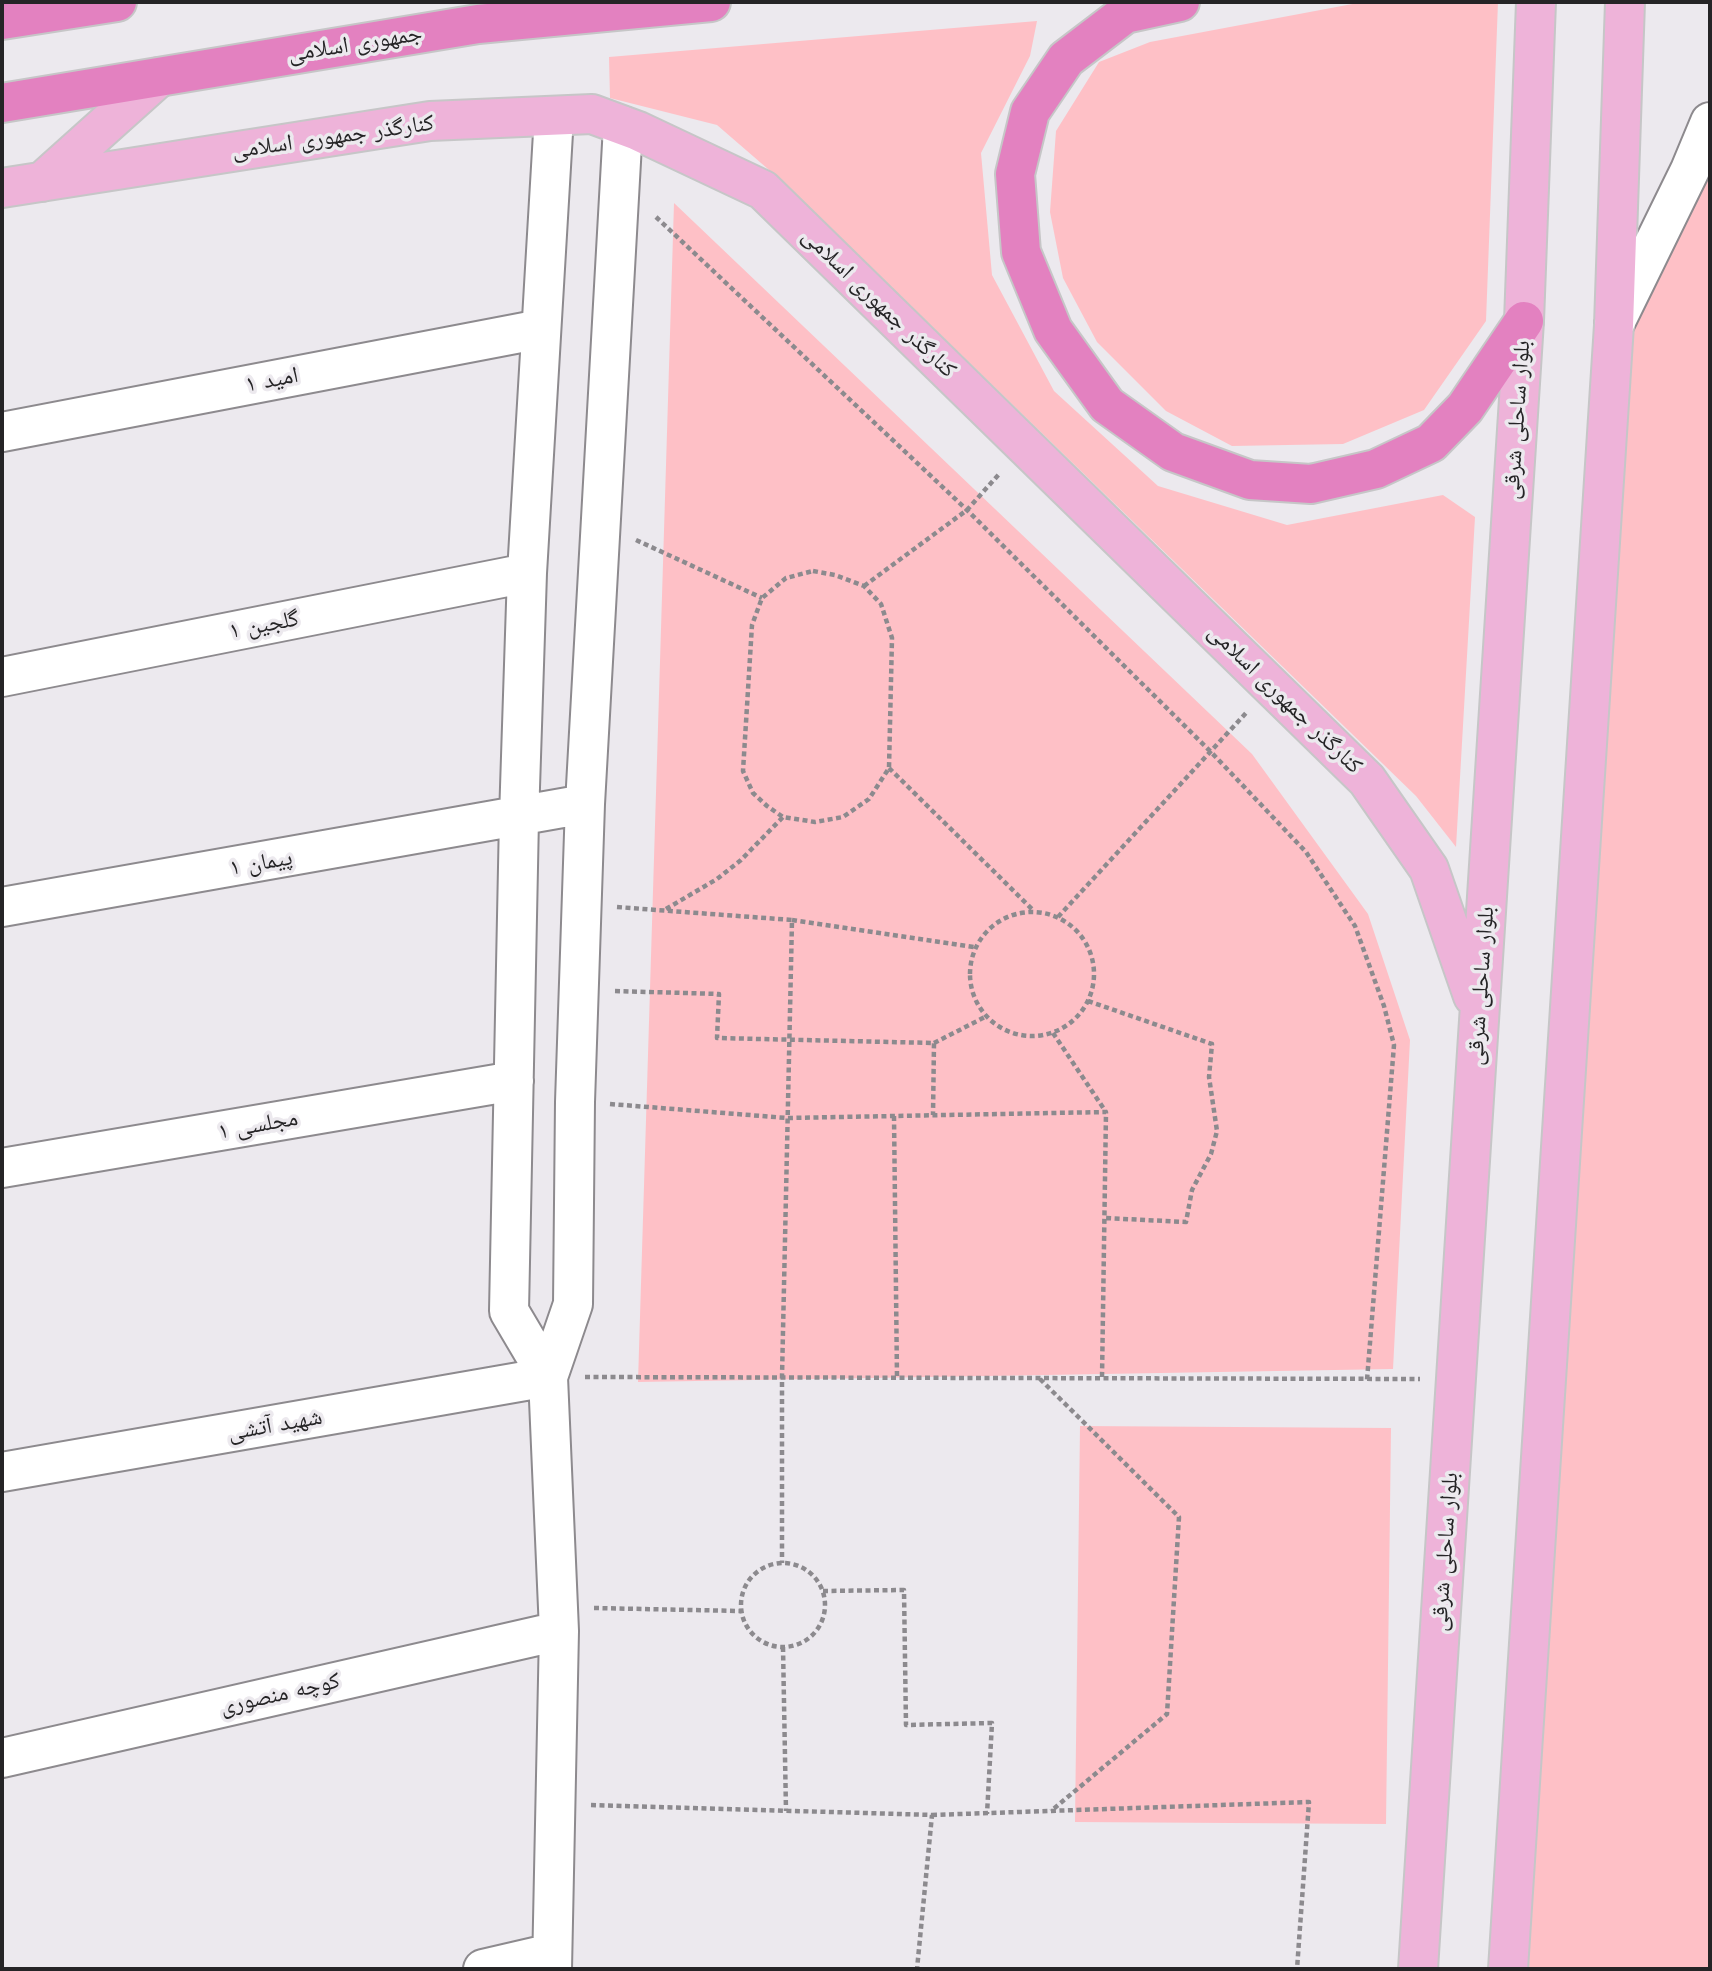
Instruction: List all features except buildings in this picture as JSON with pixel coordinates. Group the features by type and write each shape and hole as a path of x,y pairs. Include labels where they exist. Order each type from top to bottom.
{"highway":[{"path":"2,20 117,2"},
{"name":"جمهوری اسلامی","path":"2,103 478,24 711,2"},
{"path":"1180,2 1125,14 1066,59 1030,112 1015,174 1021,252 1053,330 1107,405 1173,452 1250,481 1311,484 1376,469 1431,443 1465,408 1524,321"}],"main road":[{"name":"بلوار ساحلی شرقی","path":"1418,1969 1524,321 1535,2"},
{"path":"1508,1969 1614,325 1625,2"},
{"path":"42,182 159,77"},
{"name":"کنارگذر جمهوری اسلامی","path":"2,188 430,121 592,114 763,191 1367,780 1429,869 1479,1014"}],"street":[{"path":"548,1377 509,1311 527,573 554,116"},
{"path":"1614,325 1690,170 1710,122"},
{"path":"483,1969 552,1961 559,1619 548,1377 573,1304 575,1102 585,804 623,126"},
{"name":"امید ۱","path":"2,432 541,329"},
{"name":"گلجین ۱","path":"2,677 527,573"},
{"name":"پیمان ۱","path":"2,907 519,818 585,804"},
{"name":"مجلسی ۱","path":"2,1168 514,1082"},
{"name":"شهید آتشی","path":"2,1470 548,1377"},
{"path":"2,1470 2,1494"},
{"name":"کوچه منصوری","path":"2,1758 559,1619"}],"path":[{"path":"620,183 967,510 1211,752 1306,852 1355,926 1384,1006 1394,1045 1367,1380"},
{"path":"864,586 967,510 1024,446"},
{"path":"601,523 762,598"},
{"path":"813,571 835,575 864,586 881,604 892,638 889,768 869,799 843,817 815,822 783,817 753,793 744,771 752,625 762,598 786,578 813,571"},
{"path":"1058,917 1271,686"},
{"path":"889,768 1034,912"},
{"path":"665,910 717,879 741,860 783,817"},
{"path":"581,905 792,920 975,947"},
{"path":"1034,912 1058,917 1078,932 1091,953 1094,977 1088,1001 1073,1020 1053,1033 1028,1037 1005,1031 985,1017 973,996 969,971 975,947 989,928 1010,915 1034,912"},
{"path":"782,1563 782,1377 792,920"},
{"path":"578,990 719,993 717,1038 934,1043 985,1017"},
{"path":"1088,1001 1212,1044 1209,1077 1217,1131 1212,1154 1192,1190 1186,1222 1105,1218"},
{"path":"1053,1033 1106,1112 1102,1378"},
{"path":"933,1115 934,1043"},
{"path":"575,1102 788,1118 1106,1112"},
{"path":"894,1116 897,1378"},
{"path":"548,1377 1456,1378"},
{"path":"1040,1378 1179,1517 1167,1714 1051,1811"},
{"path":"782,1563 799,1566 813,1576 823,1591 825,1609 820,1626 809,1639 793,1646 775,1647 758,1640 746,1628 740,1611 742,1593 750,1577 764,1567 782,1563"},
{"path":"823,1591 904,1590 906,1725 992,1723 986,1814"},
{"path":"559,1619 740,1611"},
{"path":"783,1647 786,1811"},
{"path":"555,1804 932,1815 1309,1802 1297,1969"},
{"path":"916,1969 932,1815"}],"shaded area":[{"path":"1363,2 1498,2 1486,321 1424,410 1343,444 1232,446 1166,411 1097,342 1063,278 1050,212 1056,131 1099,62 1150,42"},
{"path":"1037,21 1030,56 981,153 992,275 1054,391 1158,486 1287,525 1443,495 1475,517 1456,847 1416,796 783,182 717,125 610,98 609,57"},
{"path":"1710,156 1710,1969 1506,1969 1614,325"},
{"path":"674,203 1252,754 1368,914 1410,1040 1393,1369 638,1382"},
{"path":"1080,1426 1391,1428 1386,1824 1075,1822"}]}
